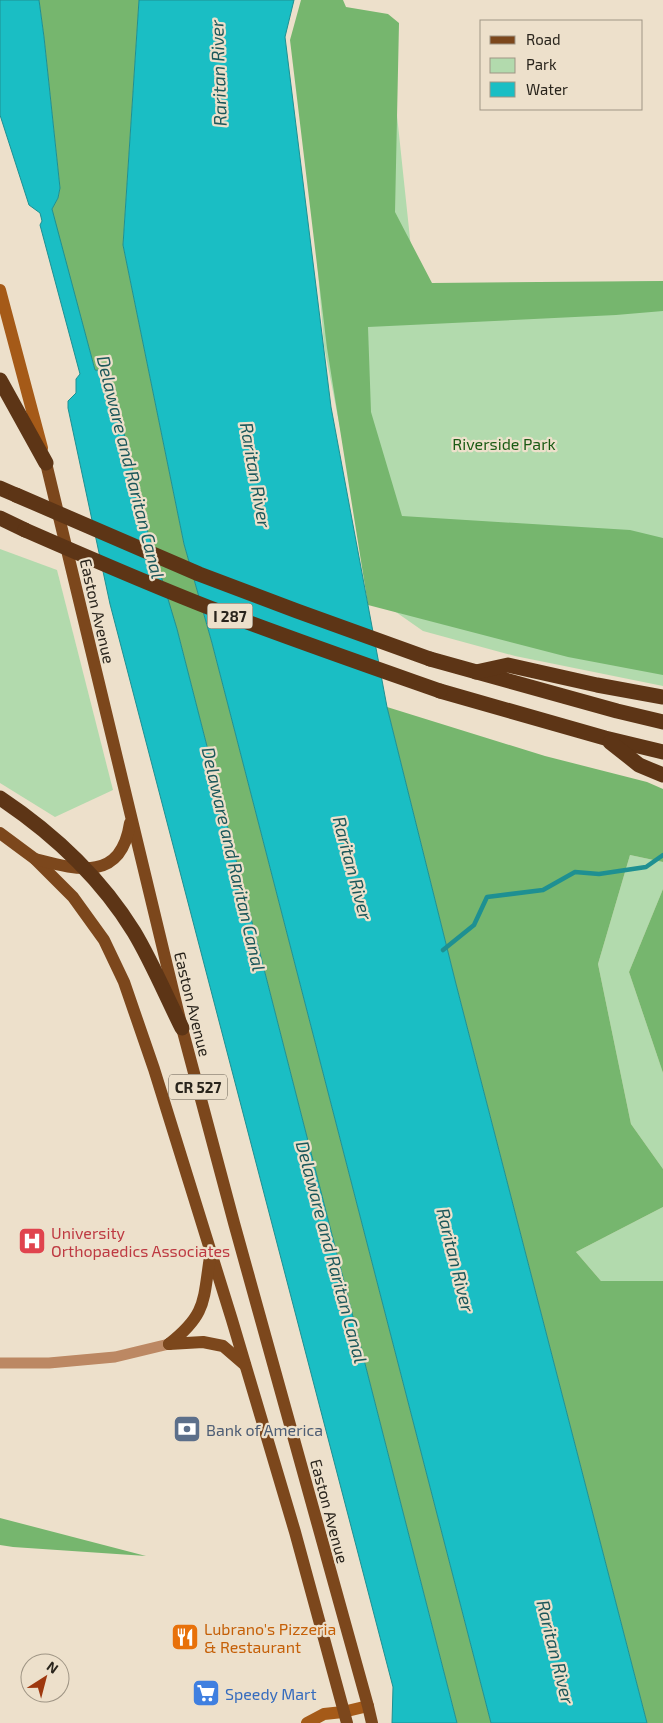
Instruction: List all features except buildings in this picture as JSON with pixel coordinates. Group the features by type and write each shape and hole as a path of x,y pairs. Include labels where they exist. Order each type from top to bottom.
{"highway":[{"path":"0,380 46,463"},
{"name":"I 287","path":"6,490 199,574 430,659 663,722"},
{"name":"I 287","path":"0,518 120,572 327,652 440,691 606,738 663,752"},
{"path":"474,672 508,665 663,697"},
{"path":"606,738 640,765 663,775"},
{"path":"0,798 49,833 87,869 119,910 134,933 182,1028"}],"main road":[{"name":"Easton Avenue","path":"0,290 46,463 182,1028 372,1723"},
{"path":"35,860 66,867 97,868 105,864 126,843 131,820"},
{"name":"CR 527","path":"0,833 35,860 73,897 104,940 124,982 154,1069 245,1365 295,1532 345,1718"},
{"path":"169,1344 186,1331 199,1313 203,1304 211,1252"},
{"path":"169,1344 203,1342 222,1346 245,1365"},
{"path":"307,1723 324,1714 345,1718 368,1706"}],"street":[{"path":"0,1363 49,1363 115,1357 169,1344"}],"green space":[{"path":"39,0 139,0 123,245 184,544 212,643 491,1723 457,1723 177,629 95,370 54,218 52,209 58,198 60,188"},
{"path":"301,0 343,0 346,7 388,14 399,23 395,212 432,283 663,281 663,311 368,327 371,412 402,516 630,530 663,538 663,675 568,657 368,605 327,348 290,40"},
{"name":"Riverside Park","path":"298,25 388,30 415,286 663,281 663,686 515,656 423,631 373,596 324,346"},
{"path":"0,549 57,570 113,790 55,817 0,783"},
{"path":"387,707 545,756 647,782 663,789 663,862 630,855 598,964 631,1124 663,1169 663,1207 576,1252 601,1281 663,1281 663,1723 647,1723 456,984"},
{"path":"630,855 663,862 663,889 629,972 663,1073 663,1169 631,1124 598,964"},
{"path":"663,889 663,1073 629,972"},
{"path":"663,1207 663,1281 601,1281 576,1252"},
{"path":"0,1518 146,1556 0,1545"}],"water":[{"name":"Delaware and Raritan Canal","path":"0,0 39,0 60,188 58,198 52,209 95,370 103,371 118,408 146,526 177,629 457,1723 392,1723 393,1687 110,604 68,408 68,401 76,393 76,379 80,374 40,225 42,221 40,213 29,205 0,115"},
{"name":"Raritan River","path":"139,0 294,0 285,37 331,407 387,707 456,984 647,1723 491,1723 212,643 184,544 123,245"}],"waterway":[{"path":"443,950 474,925 487,897 543,890 575,872 599,874 646,867 663,855"}],"place":[{"name":"University Orthopaedics Associates","path":"32,1241"},
{"name":"Bank of America","path":"187,1429"},
{"name":"Lubrano's Pizzeria & Restaurant","path":"185,1637"},
{"name":"Speedy Mart","path":"206,1693"}]}
